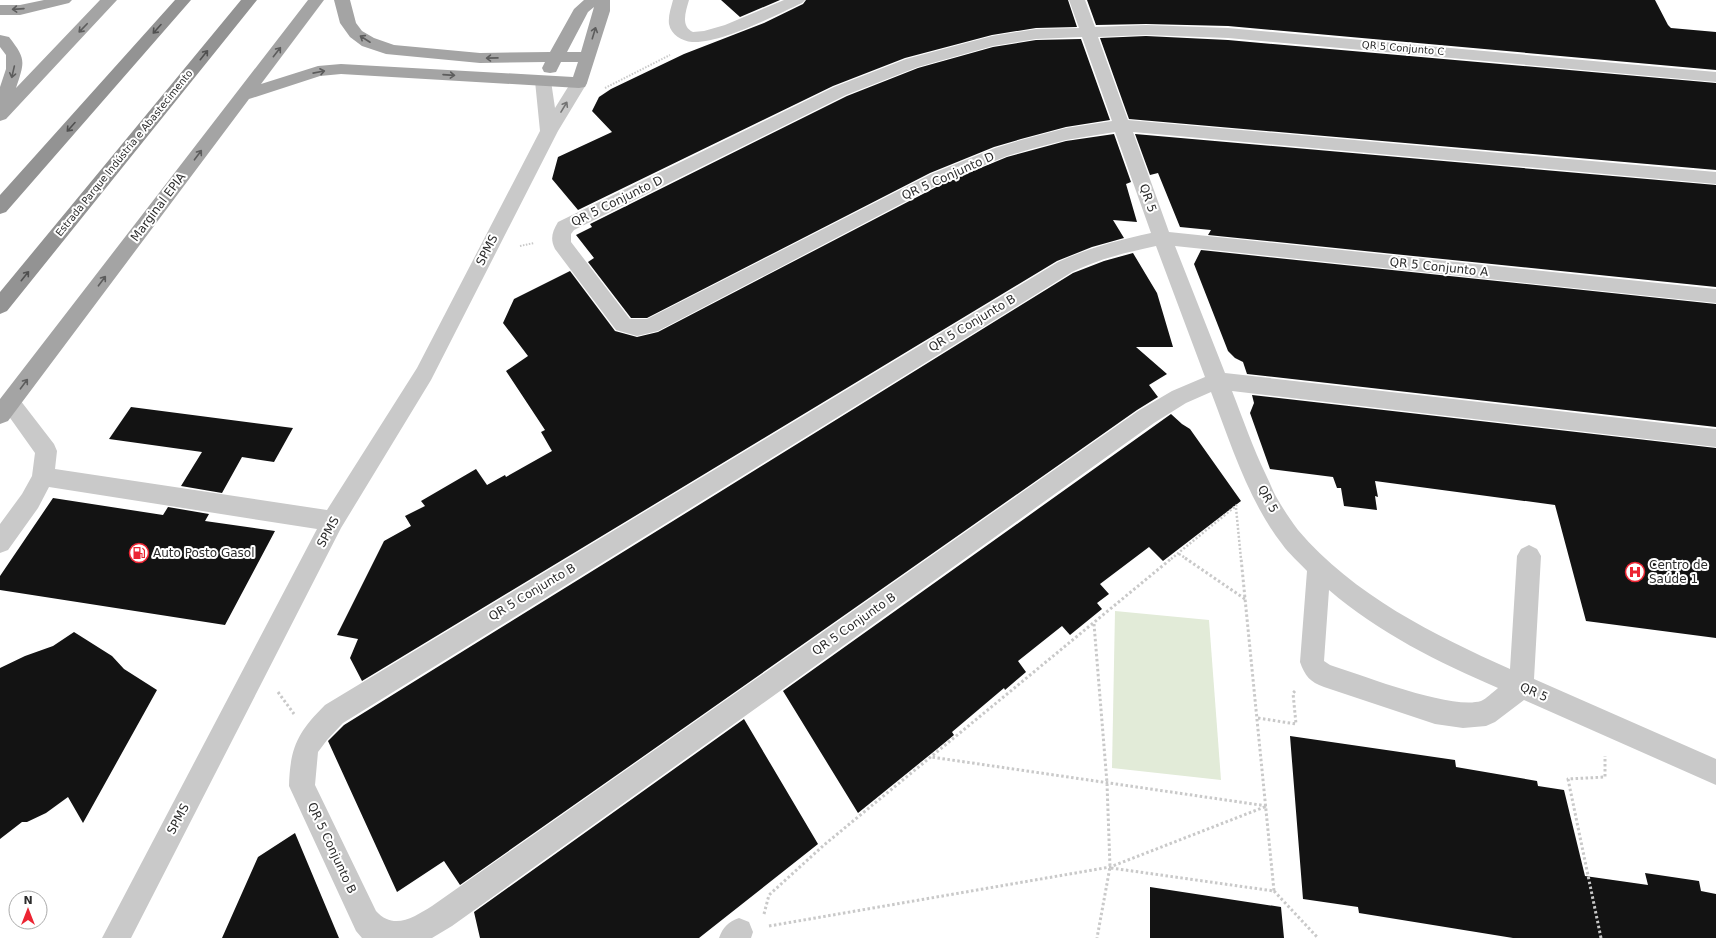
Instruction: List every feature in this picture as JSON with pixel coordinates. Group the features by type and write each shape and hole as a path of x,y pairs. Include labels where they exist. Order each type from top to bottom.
{"highway":[{"path":"0,207 183,0"},
{"name":"Estrada Parque Indústria e Abastecimento","path":"0,306 249,0"}],"main road":[{"path":"0,10 20,10 64,0"},
{"path":"0,114 110,0"},
{"name":"Marginal EPIA","path":"5,409 316,0"},
{"path":"342,0 348,23 356,34 368,42 392,50 480,58 587,57"},
{"path":"544,81 570,29 582,9 593,0"},
{"path":"242,96 318,71 341,69 579,83 602,11 602,0"},
{"path":"517,58 550,46 570,29"},
{"path":"0,40 3,40 14,54 14,69 0,114"}],"street":[{"path":"681,0 677,19 678,27 684,34 692,37 720,31 797,0"},
{"name":"QR 5","path":"1077,0 1090,32 1162,238 1246,455 1269,505 1290,536 1319,567 1356,598 1404,630 1521,686 1716,772"},
{"name":"QR 5 Conjunto C","path":"1090,32 1146,30 1228,33 1716,77"},
{"name":"QR 5 Conjunto D","path":"1090,32 1036,34 992,41 912,63 840,91 568,225 563,230 560,237 562,244 623,324 629,328 651,326 937,178 1001,152 1027,144 1066,134 1122,125"},
{"path":"544,81 549,131"},
{"name":"SPMS","path":"116,938 333,521 424,374 549,131 579,83"},
{"path":"1122,125 1716,178"},
{"name":"QR 5 Conjunto A","path":"1162,238 1716,296"},
{"name":"QR 5 Conjunto B","path":"1162,238 1113,248 1089,256 1065,267 334,714 316,731 304,749 302,786 366,921 375,931 392,935 414,933 442,916 1146,416 1179,397 1217,381"},
{"path":"1217,381 1716,438"},
{"path":"0,543 30,501 43,477 46,451 5,409"},
{"path":"43,477 333,521"},
{"path":"1319,567 1312,662 1313,667 1324,676 1435,711 1463,715 1486,713 1521,686 1529,556"}],"path":[{"path":"566,104 589,99 604,88 705,35"},
{"path":"487,250 523,246 560,237"},
{"path":"744,933 769,895 824,845 1236,507 1257,479"},
{"path":"1236,507 1267,806 1274,891 1318,938"},
{"path":"1179,554 1246,599"},
{"path":"1094,624 1107,783 1110,868 1097,938"},
{"path":"259,664 294,714 316,731"},
{"path":"1258,718 1296,724 1293,693 1318,672"},
{"path":"1601,938 1568,779 1605,776 1607,724"},
{"path":"931,757 1267,806"},
{"path":"744,933 1110,868 1267,806"},
{"path":"1110,868 1274,891"}],"green space":[{"path":"1115,611 1209,620 1221,780 1112,768"}],"building":[{"path":"721,0 780,0 740,17"},
{"path":"806,0 1068,0 1077,27 1036,28 992,35 905,58 833,86 578,210 552,179 558,157 612,132 592,111 599,97 611,89 684,54 764,23 803,4"},
{"path":"1087,0 1655,0 1671,28 1716,32 1716,70 1228,26 1146,24 1096,25"},
{"path":"1146,36 1228,40 1716,83 1716,170 1129,119 1100,38"},
{"path":"1081,39 1110,120 1066,127 1021,139 994,147 930,173 647,318 631,318 588,262 594,258 576,235 592,227 590,224 847,96 918,68 993,47 1036,40"},
{"path":"1114,134 1131,182 1126,184 1137,222 1113,220 1124,238 1092,247 1057,261 362,681 350,658 358,639 337,635 384,541 411,526 405,516 425,506 421,501 476,469 487,485 505,475 506,477 552,451 541,432 545,430 506,371 528,356 503,323 514,299 570,271 615,331 637,337 658,332 944,183 1007,157 1066,141"},
{"path":"1135,134 1716,185 1716,287 1208,235 1211,230 1180,227 1158,173 1150,175"},
{"path":"1201,250 1716,304 1716,427 1247,374 1243,362 1235,358 1228,351 1194,264"},
{"path":"1133,253 1157,293 1173,347 1136,347 1167,374 1149,385 1158,397 1137,410 460,885 444,861 397,892 328,741 344,725 1073,273 1104,261"},
{"path":"1252,395 1716,448 1716,638 1586,621 1555,505 1375,481 1378,497 1375,496 1377,510 1344,506 1341,488 1337,488 1333,477 1270,469 1250,413 1254,403"},
{"path":"131,407 293,428 274,462 242,457 222,493 181,486 202,452 109,439"},
{"path":"1171,414 1190,429 1241,501 1163,561 1149,547 1100,584 1109,594 1097,603 1102,609 1070,635 1062,626 1018,661 1026,672 1005,690 1004,688 952,732 954,735 858,813 783,691"},
{"name":"Auto Posto Gasol","path":"53,498 163,515 168,507 209,514 205,521 275,531 225,625 0,590 0,576"},
{"path":"74,632 112,656 124,669 157,690 83,823 68,797 46,813 27,822 22,822 0,839 0,668 25,656 53,646"},
{"path":"744,719 818,844 699,938 480,938 474,912"},
{"path":"1290,736 1455,760 1456,767 1537,781 1538,786 1564,790 1585,876 1648,885 1645,873 1699,881 1701,891 1716,894 1716,938 1513,938 1359,913 1358,907 1303,899"},
{"path":"295,833 339,938 222,938 258,857"},
{"path":"1150,887 1281,907 1284,938 1150,938"}],"place":[{"name":"Auto Posto Gasol","path":"139,553"},
{"name":"Centro de Saúde 1","path":"1635,572"}]}
